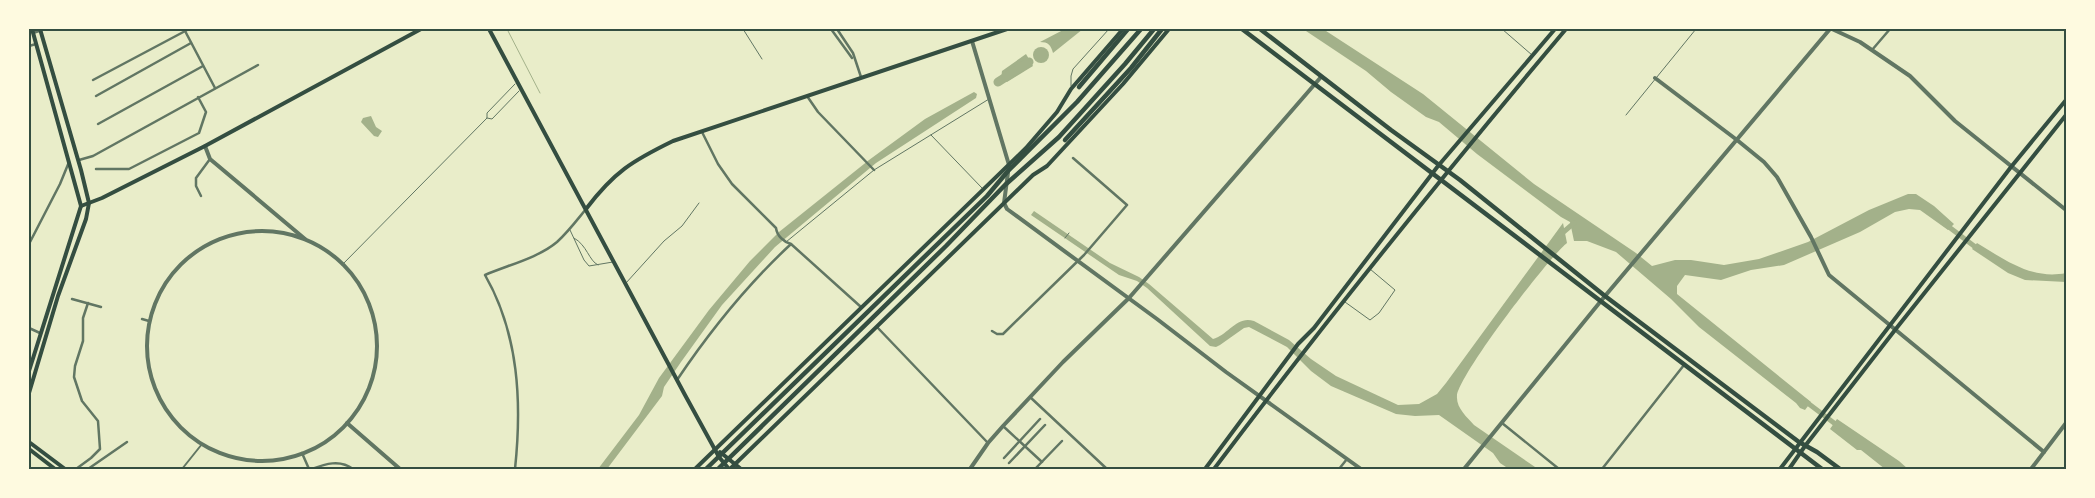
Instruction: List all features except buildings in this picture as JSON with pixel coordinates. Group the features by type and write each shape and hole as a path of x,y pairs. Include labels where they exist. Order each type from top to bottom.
{"main road":[{"path":"81,206 102,198 205,146 421,29"},
{"path":"489,29 676,378 724,463 730,469 1033,176 1047,166 1123,84 1169,29"},
{"path":"586,208 609,181 636,159 673,141 1006,29"},
{"path":"695,469 861,306 1009,165 1042,131 1071,89 1123,29"},
{"path":"1079,87 1128,29"},
{"path":"706,469 973,210 1008,171 1077,102 1141,29"},
{"path":"718,469 946,246 1005,185 1059,137 1154,29"},
{"path":"1065,140 1131,68 1162,29"},
{"path":"1242,29 1822,469"},
{"path":"1260,29 1438,166 1460,180 1605,296 1799,442 1817,452 1840,469"},
{"path":"1205,469 1254,406 1259,396 1298,344 1314,328 1438,166 1555,29"},
{"path":"1214,469 1439,180 1566,29"},
{"path":"29,393 58,296 86,219 89,203 42,30"},
{"path":"29,371 81,206 33,31"},
{"path":"1780,469 1814,422 2011,167 2066,100"},
{"path":"1789,469 1895,330 2066,115"},
{"path":"29,442 65,469"},
{"path":"29,449 55,469"},
{"path":"721,455 729,458 741,469"}],"street":[{"path":"93,80 189,29"},
{"path":"832,29 854,59"},
{"path":"837,29 853,53 861,77"},
{"path":"1464,469 1493,436 1605,296 1831,29 1872,50 1910,76 1955,121 2066,210"},
{"path":"1872,50 1890,29"},
{"path":"33,31 42,30"},
{"path":"184,30 215,88"},
{"path":"972,41 1009,165 1004,204 1012,213 1361,469"},
{"path":"96,96 191,43"},
{"path":"29,46 36,44"},
{"path":"78,160 93,156 258,65"},
{"path":"98,124 203,66"},
{"path":"970,469 1003,426 1129,298 1321,76"},
{"path":"1656,78 1764,162 1777,177 1811,237 1829,275 2044,452"},
{"path":"807,96 818,112 873,169"},
{"path":"96,169 129,169 199,132 206,112 198,97"},
{"path":"702,131 714,156 732,184 768,218 785,242 791,244 861,306"},
{"path":"205,146 210,159 306,240 342,265 354,278 369,302 375,319 377,338 377,354 370,383 362,402 347,423 330,438 302,453 277,460 251,461 225,455 189,436 175,422 162,404 155,389 147,350 149,320 161,292 172,275 189,257 210,243 250,232 276,231 306,240"},
{"path":"992,331 997,334 1003,334 1086,253 1127,204 1073,158"},
{"path":"201,196 196,182 198,174 210,159"},
{"path":"29,244 60,184 69,161"},
{"path":"515,469 519,416 515,365 509,330 485,275 548,247 569,230 586,208"},
{"path":"676,378 761,272 791,244"},
{"path":"72,298 101,307"},
{"path":"76,469 100,449 98,421 82,402 74,377 84,330 83,318 88,303"},
{"path":"142,318 149,320"},
{"path":"877,326 988,444"},
{"path":"29,328 40,333"},
{"path":"1602,469 1684,365"},
{"path":"1030,397 1107,469"},
{"path":"1004,458 1040,419"},
{"path":"347,423 400,469"},
{"path":"1502,423 1559,469"},
{"path":"2030,469 2066,423"},
{"path":"1009,463 1045,425"},
{"path":"1003,426 1042,462"},
{"path":"1035,469 1062,441"},
{"path":"88,469 127,442"},
{"path":"182,469 202,444"},
{"path":"302,453 310,469 326,464 338,463 353,469"},
{"path":"1339,469 1347,460"}],"lane":[{"path":"743,29 762,59"},
{"path":"1071,89 1073,69 1109,29"},
{"path":"1502,29 1532,55"},
{"path":"1626,115 1696,29"},
{"path":"342,265 487,118 487,113 517,82"},
{"path":"487,118 492,119 521,89"},
{"path":"785,242 873,169 989,99"},
{"path":"930,134 983,190"},
{"path":"625,283 664,241 682,226 699,203"},
{"path":"569,230 587,265 594,267 614,262"},
{"path":"1065,238 1069,234"},
{"path":"574,238 582,242 593,263 602,265"},
{"path":"1344,301 1370,320 1379,313 1394,290 1369,268"}],"shaded area":[{"path":"1065,29 1083,29 1053,53 1049,44 1040,42"},
{"path":"1303,29 1323,29 1423,94 1534,184 1636,253 1652,266 1675,260 1691,260 1724,265 1759,259 1808,242 1869,210 1908,194 1916,194 1934,206 1954,224 1948,230 1920,210 1909,209 1895,212 1860,232 1784,265 1751,270 1721,280 1685,275 1677,286 1677,294 1811,402 1805,410 1800,408 1699,327 1671,299 1616,252 1587,241 1574,241 1570,222 1477,154 1439,122 1426,117 1366,71"},
{"path":"1041,47 1047,49 1049,55 1047,61 1041,63 1035,61 1033,55 1035,49"},
{"path":"1026,54 1033,66 1007,82 1001,80 1002,71"},
{"path":"974,92 977,94 976,98 876,163 775,247 722,305 664,387 662,396 607,469 598,469 639,415 659,378 709,310 750,261 779,232 869,160 925,119"},
{"path":"371,116 376,127 382,131 378,137 374,136 361,122 363,118"},
{"path":"1034,211 1110,263 1149,284 1213,339 1238,323 1248,320 1254,321 1289,340 1311,359 1336,376 1398,405 1419,404 1437,394 1563,223 1567,243 1542,270 1487,343 1461,384 1457,396 1460,408 1474,425 1538,469 1509,469 1500,463 1493,453 1439,415 1415,416 1396,414 1331,386 1311,371 1287,347 1249,327 1244,328 1216,347 1210,346 1147,288 1137,281 1119,275 1031,215"},
{"path":"1977,243 2008,262 2030,271 2042,274 2066,273 2066,282 2025,280 2008,273 1972,249"},
{"path":"1837,419 1908,469 1885,469 1861,450 1857,450 1830,429"}],"waterway":[{"path":"507,29 540,93"},
{"path":"998,82 1029,62"},
{"path":"1560,235 1574,223"},
{"path":"1945,224 1978,249"},
{"path":"1805,401 1838,426"}]}
